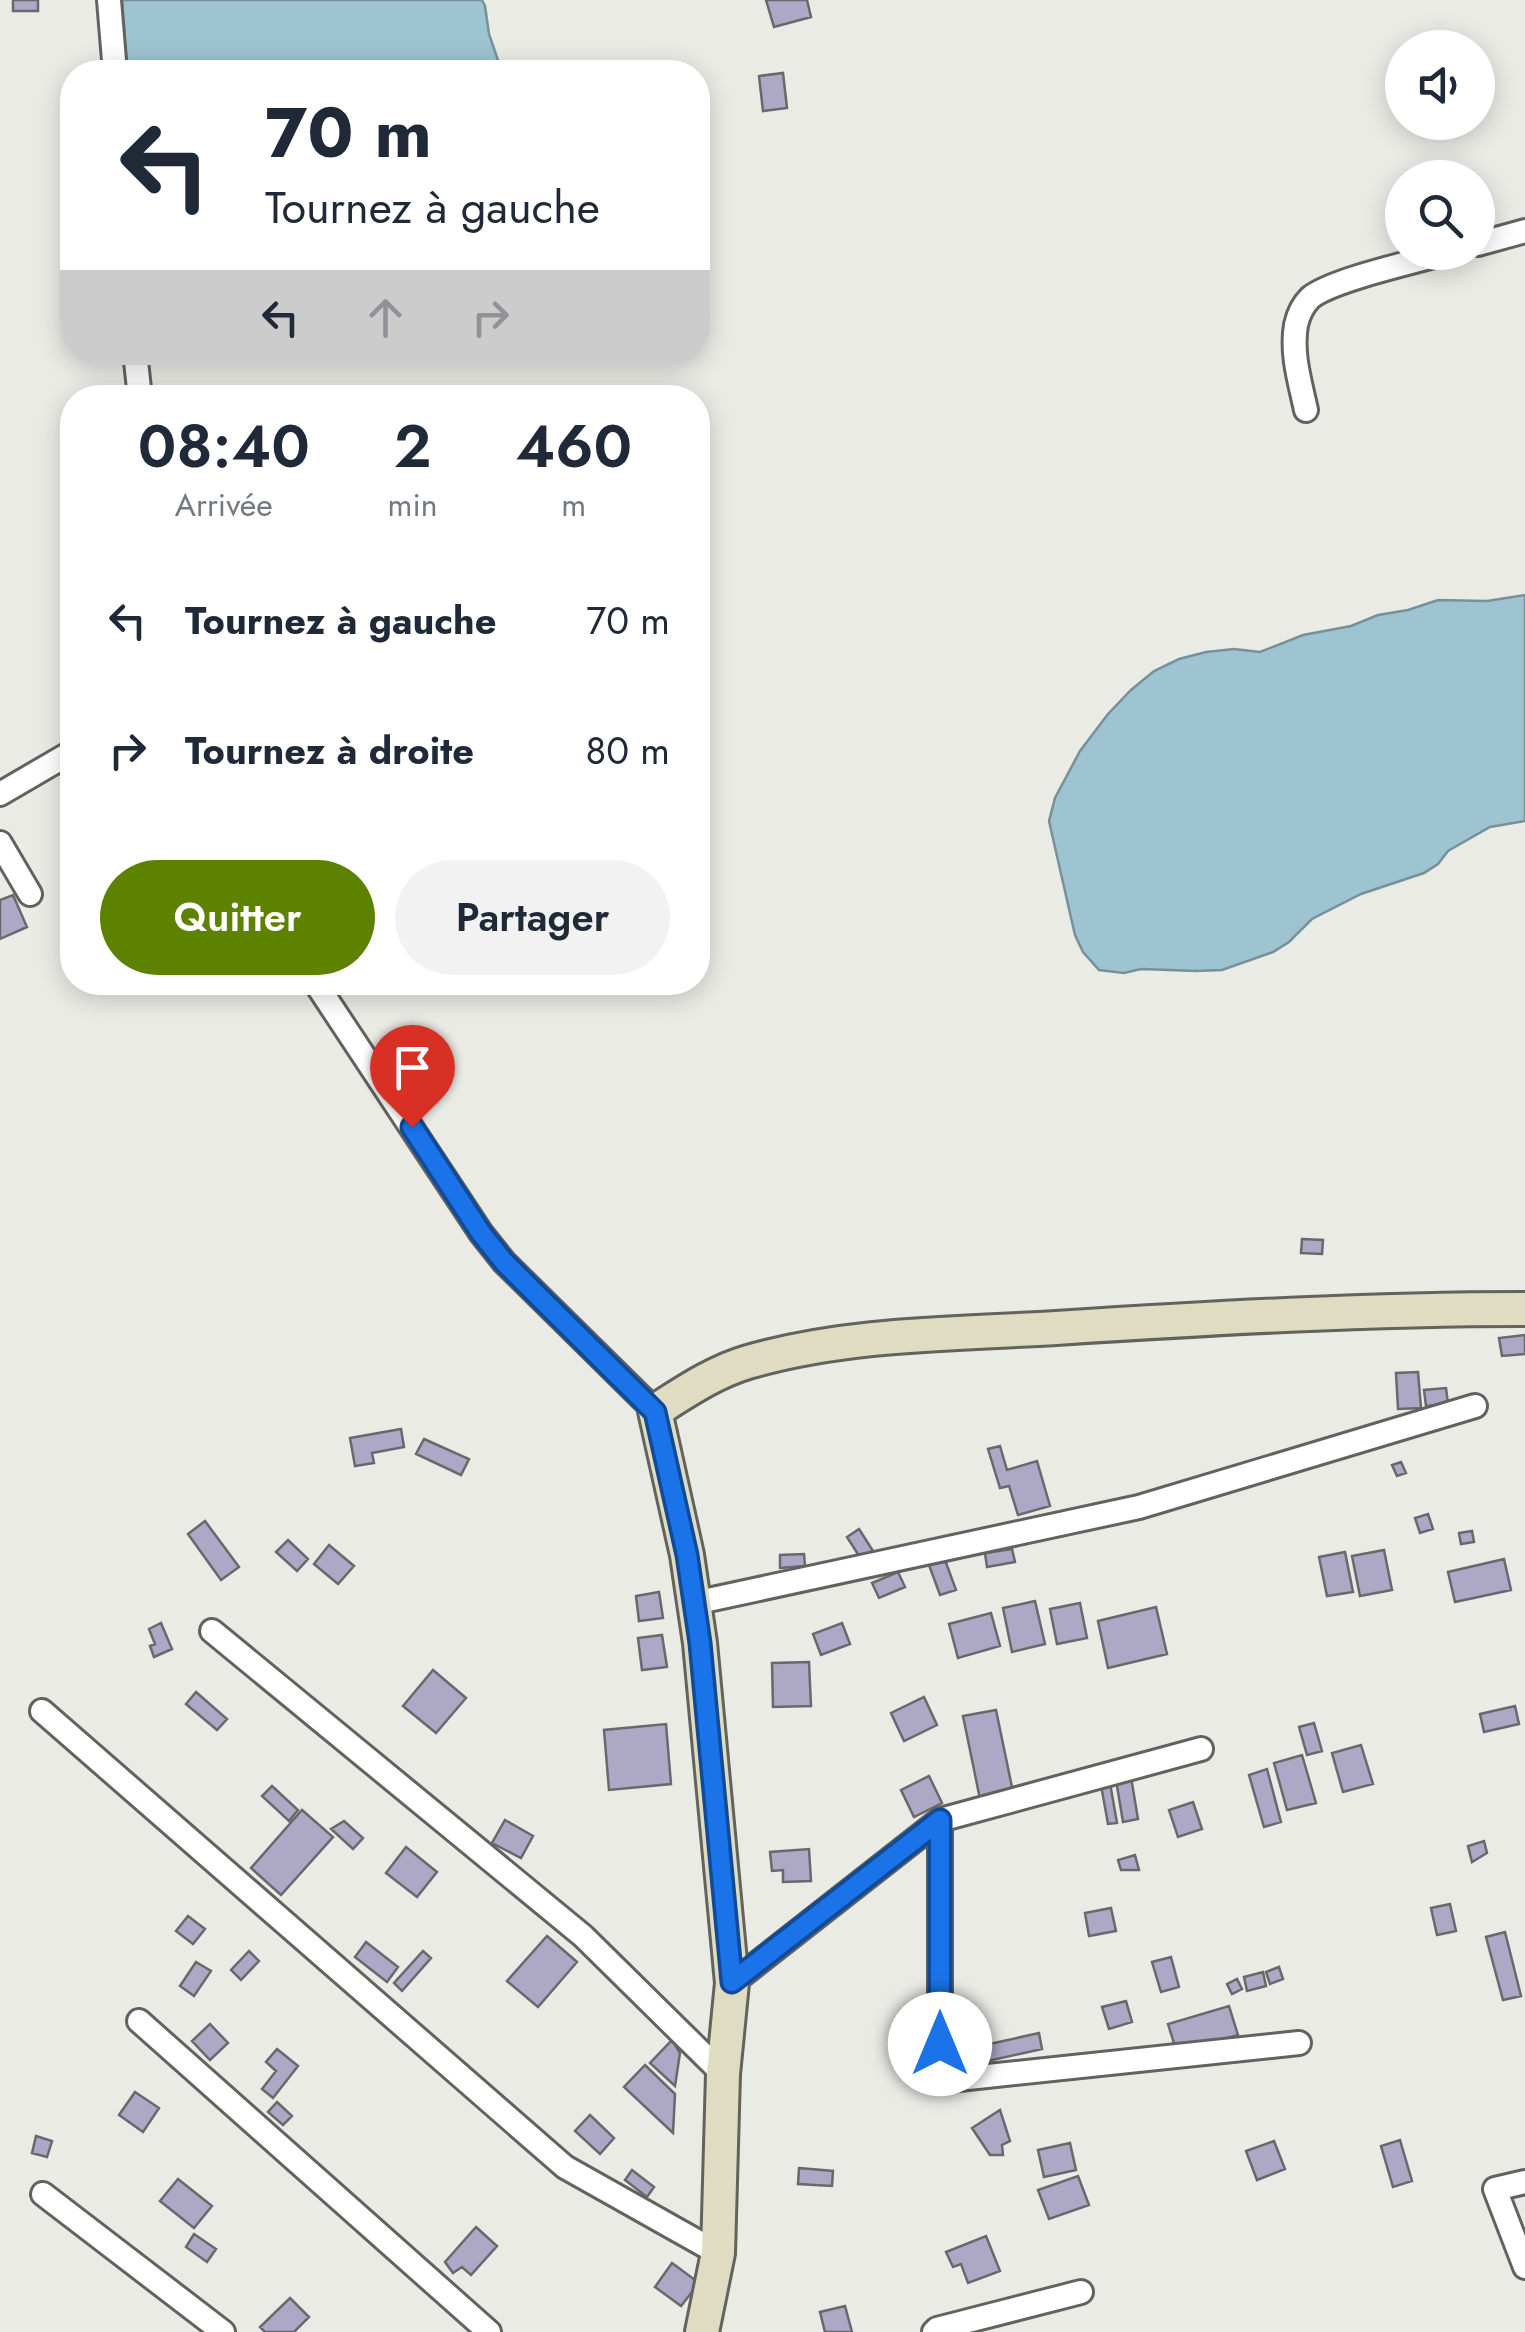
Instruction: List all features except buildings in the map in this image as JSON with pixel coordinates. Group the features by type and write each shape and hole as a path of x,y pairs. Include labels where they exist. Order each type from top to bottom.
{"street":[{"path":"109,0 114,60"},
{"path":"1495,239 1525,231"},
{"path":"1306,410 1295,341 1296,321 1306,301 1326,288 1388,270"},
{"path":"0,794 60,759"},
{"path":"0,843 30,894"},
{"path":"324,995 504,1262 655,1412 694,1603 732,1982 723,2074 718,2253 702,2332"},
{"path":"655,1412 702,1381 746,1363 818,1346 882,1337 1218,1318 1525,1308"},
{"path":"694,1603 1139,1507 1475,1406"},
{"path":"212,1631 583,1936 723,2074"},
{"path":"42,1712 566,2166 718,2253"},
{"path":"732,1982 940,1820 1200,1750"},
{"path":"940,1820 940,2082 1299,2043"},
{"path":"139,2020 489,2332"},
{"path":"1525,2182 1495,2189 1525,2267"},
{"path":"43,2194 222,2332"},
{"path":"934,2332 1082,2292"}],"water":[{"path":"122,0 482,0 498,60 126,60"},
{"path":"1525,595 1525,821 1490,827 1448,851 1424,873 1361,894 1312,919 1273,952 1222,970 1099,970 1083,952 1075,935 1049,821 1055,798 1080,751 1108,714 1154,671 1206,652 1260,652 1303,635 1351,626 1438,600 1487,601"}],"route":[{"path":"412,1127 504,1262 655,1412 687,1555 700,1643 732,1982 940,1820 940,2044"}]}
